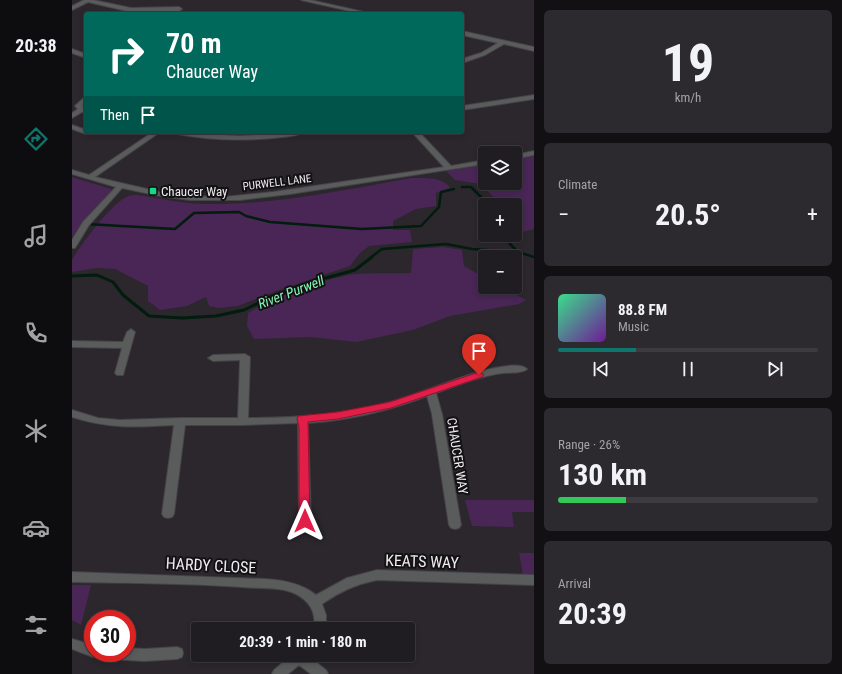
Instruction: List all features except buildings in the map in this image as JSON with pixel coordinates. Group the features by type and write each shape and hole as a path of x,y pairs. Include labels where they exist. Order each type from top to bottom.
{"street":[{"path":"72,8 87,0 132,10 181,12 176,1"},
{"path":"303,0 360,12"},
{"path":"464,33 534,49"},
{"path":"464,60 483,54 503,42"},
{"path":"72,51 84,55"},
{"path":"464,108 534,97"},
{"path":"72,116 84,110 78,106 84,100"},
{"path":"72,127 84,131"},
{"path":"90,177 154,134"},
{"path":"186,134 200,137 239,139 284,134"},
{"path":"417,134 449,168"},
{"path":"522,156 534,153"},
{"name":"PURWELL LANE","path":"72,172 120,186 192,198 238,198 478,163"},
{"path":"72,246 83,228 120,186"},
{"path":"120,373 131,332"},
{"path":"72,344 127,345"},
{"path":"213,358 245,357 243,422"},
{"path":"72,413 99,421 128,423 180,421 243,422 302,419 370,410 431,392 487,372 522,368"},
{"name":"CHAUCER WAY","path":"431,392 437,414 455,525"},
{"path":"302,419 304,427 305,521"},
{"path":"168,514 180,421"},
{"name":"KEATS WAY","path":"315,602 342,584 354,579 377,575 534,580"},
{"name":"HARDY CLOSE","path":"72,577 184,580 285,586 304,592 315,602"},
{"path":"315,602 319,609 321,622"},
{"path":"72,644 84,648"},
{"path":"136,655 177,654"},
{"path":"279,674 293,662"},
{"path":"307,662 321,674"}],"shaded area":[{"path":"534,156 534,229 522,232 522,198 494,198 487,190 522,190 522,159"},
{"path":"478,166 478,184 455,180 446,171"},
{"path":"72,177 111,189 111,193 93,210 72,237"},
{"path":"411,178 427,178 443,181 450,188 436,193 436,206 416,209 393,221 393,230 410,230 412,242 369,246 360,253 350,266 276,291 238,306 219,308 209,306 206,297 187,306 160,310 148,301 148,286 115,269 97,268 72,272 72,260 86,239 108,212 123,199 132,195 201,204 233,204 309,196"},
{"path":"443,247 462,250 464,266 478,274 478,294 514,294 526,300 519,304 450,316 413,330 356,342 310,337 254,339 247,326 248,313 284,295 310,285 349,275 411,273 413,249"},
{"path":"465,500 534,500 534,512 512,512 514,527 472,526"},
{"path":"519,553 534,553 534,576 523,575"},
{"path":"72,585 91,585 81,625 72,620"}],"waterway":[{"name":"River Purwell","path":"462,187 471,187 482,198"},
{"name":"River Purwell","path":"86,224 175,229 194,213 239,212 246,216 270,222 362,229 421,226 439,207 441,192 454,189"},
{"name":"River Purwell","path":"509,242 516,250"},
{"name":"River Purwell","path":"370,258 382,249 446,244 472,249 487,250"},
{"name":"River Purwell","path":"522,253 534,257"},
{"name":"River Purwell","path":"72,276 97,275 113,282 123,295 149,316 182,318 216,316 244,310 273,296 315,281 355,270 372,257"}],"place":[{"name":"Chaucer Way","path":"153,191"}],"route":[{"path":"305,521 304,427 302,419 338,416 391,405 479,375"}]}
